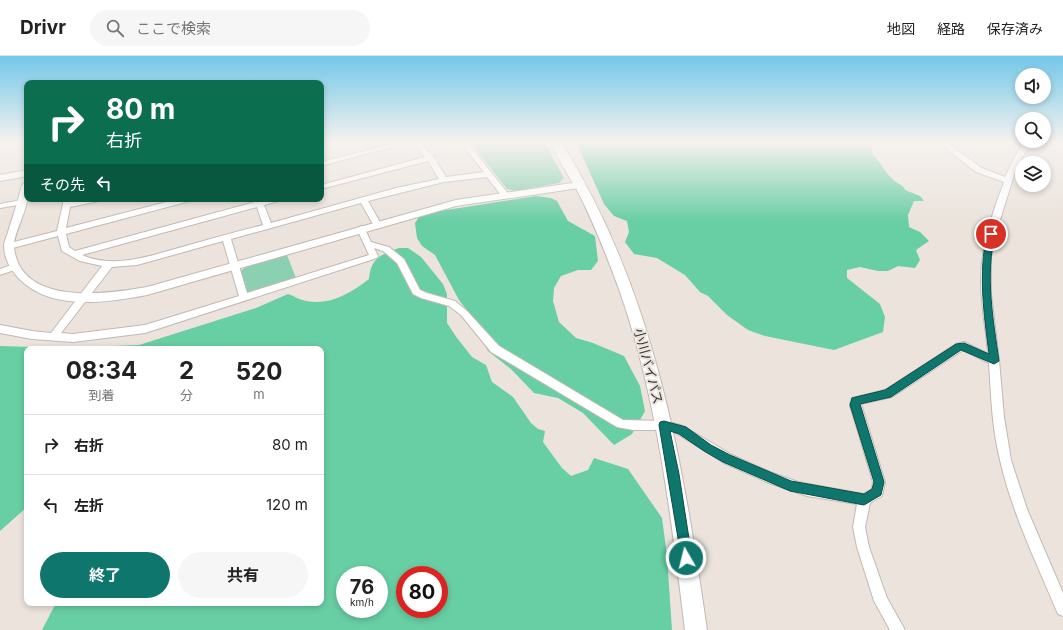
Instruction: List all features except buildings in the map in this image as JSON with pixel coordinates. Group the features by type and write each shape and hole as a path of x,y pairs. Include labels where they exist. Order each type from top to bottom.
{"highway":[{"name":"小川バイパス","path":"570,169 600,224 619,269 649,362 664,425 684,536 696,630"}],"street":[{"path":"324,186 389,169"},
{"path":"437,169 444,180"},
{"path":"485,169 506,196"},
{"path":"977,169 1008,181"},
{"path":"1013,169 1008,181 987,250 986,294 1000,423 1009,473 1026,524 1063,609"},
{"path":"0,178 24,174"},
{"path":"67,203 61,232 65,249 82,260 109,264 137,262 399,190 444,180 489,174"},
{"path":"24,195 9,246 10,256 14,267 23,279 50,294 82,298 120,297 147,291 361,228 456,203 579,185"},
{"path":"363,200 377,224"},
{"path":"0,206 22,202"},
{"path":"9,246 176,202"},
{"path":"74,254 256,202"},
{"path":"259,202 268,226"},
{"path":"0,329 32,335 73,338 145,329 374,256 361,228"},
{"path":"226,238 244,297"},
{"path":"369,245 373,244 386,250 401,261 416,292 424,296 452,303 464,313 495,349 541,378 621,424 664,425 682,430 708,448 726,458 790,486 864,500 878,492 879,482 855,405 856,401 888,394 960,347 964,346 994,361"},
{"path":"53,337 109,264"},
{"path":"0,272 14,267"},
{"path":"864,500 859,527 863,547 881,601 896,629"}],"green space":[{"path":"491,169 559,169 564,178 559,183 516,191 507,189"},
{"path":"588,169 884,169 889,176 905,190 920,196 924,201 914,201 908,215 909,227 920,232 929,241 916,250 920,260 915,268 898,266 888,271 878,271 860,267 847,270 847,278 880,304 885,317 883,332 834,350 765,336 748,330 727,315 708,296 700,292 685,275 657,258 634,254 625,242 629,232 627,221 614,216 604,204"},
{"path":"536,196 551,198 557,201 568,221 595,236 598,261 591,270 578,270 561,276 554,288 553,301 559,322 576,338 593,343 624,356 640,386 645,411 632,434 614,445 583,413 558,398 534,393 511,369 488,351 481,338 469,325 466,309 459,300 435,255 422,246 417,238 415,223 421,214"},
{"path":"399,248 408,248 421,257 443,284 447,294 447,323 457,338 472,357 486,365 492,382 513,397 531,423 538,429 545,431 543,442 562,468 571,476 588,470 594,458 628,469 662,518 667,556 672,630 42,630 54,606 324,606 324,346 114,346 139,345 256,308 288,294 306,301 323,302 331,300 355,289 369,279 372,266 378,258 392,250"},
{"path":"287,255 296,278 249,293 246,291 240,272 244,268"},
{"path":"0,346 24,347 24,510 0,531"}],"route":[{"path":"686,558 685,544 664,425 682,430 708,448 726,458 790,486 864,500 872,496 878,492 879,482 855,405 856,401 888,394 956,348 964,346 994,361 986,294 987,250 991,234"}]}
